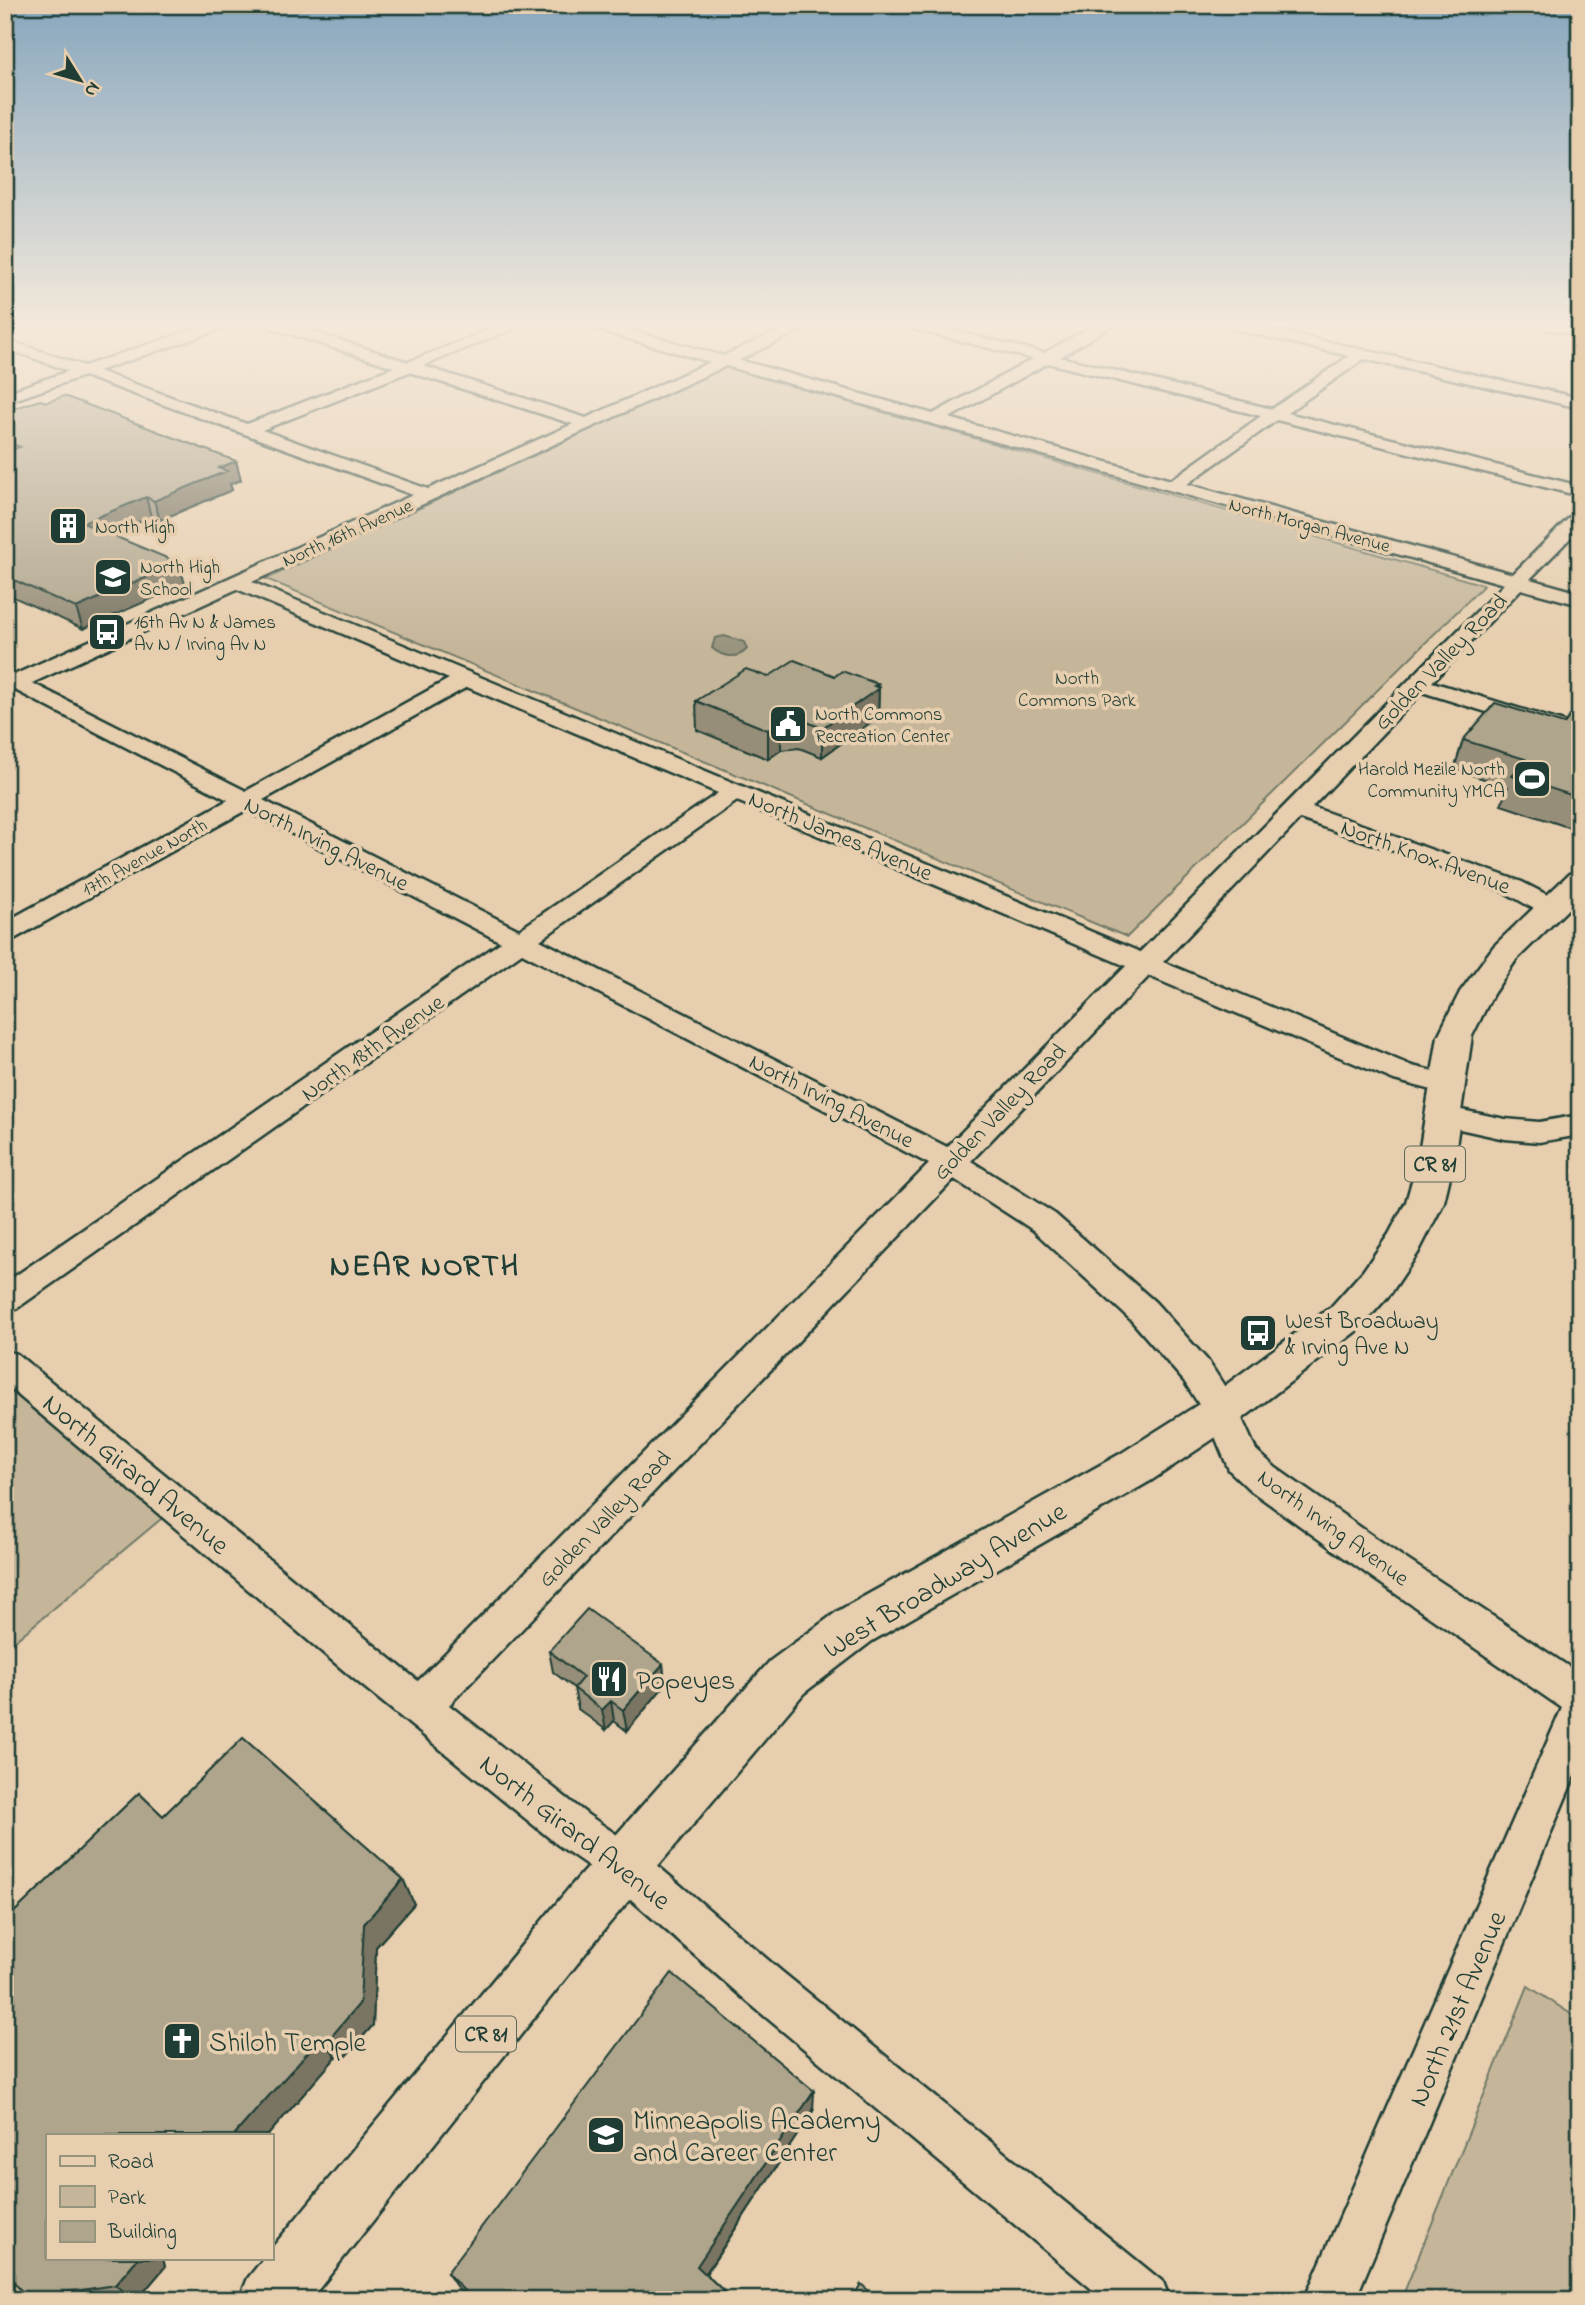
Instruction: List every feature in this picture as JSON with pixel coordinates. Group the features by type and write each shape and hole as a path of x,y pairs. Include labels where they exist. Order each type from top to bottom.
{"main road":[{"name":"West Broadway Avenue","path":"271,2300 624,1865 786,1677 855,1626 1136,1467 1222,1411 1345,1318 1377,1282 1404,1243 1425,1202 1436,1160 1455,1036 1477,992 1505,953 1567,902 1580,880"}],"street":[{"path":"254,433 429,495"},
{"name":"North 16th Avenue","path":"9,682 566,433"},
{"name":"North Morgan Avenue","path":"984,433 1580,598"},
{"path":"1173,486 1248,433"},
{"path":"1348,433 1580,491"},
{"name":"Golden Valley Road","path":"420,1707 1580,517"},
{"name":"North James Avenue","path":"236,582 1404,1073 1444,1100 1505,1129 1539,1132 1580,1125"},
{"name":"17th Avenue North","path":"5,933 467,678"},
{"name":"North Irving Avenue","path":"9,682 523,941 950,1161 1044,1222 1143,1311 1196,1370 1222,1411 1242,1458 1263,1479 1390,1569 1580,1697"},
{"path":"1418,684 1580,734"},
{"name":"North 18th Avenue","path":"5,1300 736,791"},
{"name":"North Knox Avenue","path":"1296,809 1513,887 1567,902"},
{"name":"North Girard Avenue","path":"5,1364 420,1707 573,1830 624,1865 765,1987 1145,2300"},
{"name":"North 21st Avenue","path":"1329,2300 1580,1714"}],"green space":[{"name":"North Commons Park","path":"584,433 954,433 1484,585 1127,937 266,579"},
{"path":"5,1379 167,1514 5,1649"},
{"path":"1528,1986 1580,2020 1580,2300 1401,2300"}],"shaded area":[{"path":"724,636 744,642 747,649 735,656 716,651 712,648 715,638"}],"building":[{"name":"North High","path":"5,433 161,433 236,461 219,468 227,471 154,501 146,497 83,523 179,563 76,608 5,576 5,452 20,447 5,441"},
{"path":"794,660 835,676 842,671 878,684 874,686 879,688 822,728 800,719 781,721 768,730 696,701 746,669 768,677"},
{"path":"1495,703 1564,724 1570,716 1580,719 1580,798 1512,776 1525,759 1463,740"},
{"name":"Popeyes","path":"587,1609 663,1664 623,1710 611,1701 602,1710 574,1688 583,1677 549,1651"},
{"name":"Shiloh Temple","path":"243,1738 403,1879 364,1924 360,2003 331,2037 322,2036 235,2134 46,2134 46,2260 136,2260 115,2285 27,2298 5,2271 5,1921 139,1793 163,1816"},
{"path":"672,1973 814,2091 697,2266 733,2300 473,2300 447,2273"},
{"path":"861,2284 879,2300 851,2300"}],"place":[{"name":"North High","path":"68,526"},
{"name":"North High School","path":"113,577"},
{"name":"16th Av N & James Av N / Irving Av N","path":"107,632"},
{"name":"North Commons Recreation Center","path":"788,724"},
{"name":"Harold Mezile North Community YMCA","path":"1532,779"},
{"name":"West Broadway & Irving Ave N","path":"1258,1333"},
{"name":"Popeyes","path":"609,1679"},
{"name":"Shiloh Temple","path":"182,2041"},
{"name":"Minneapolis Academy and Career Center","path":"606,2135"}],"district":[{"name":"NEAR NORTH","path":"425,1265"}]}
